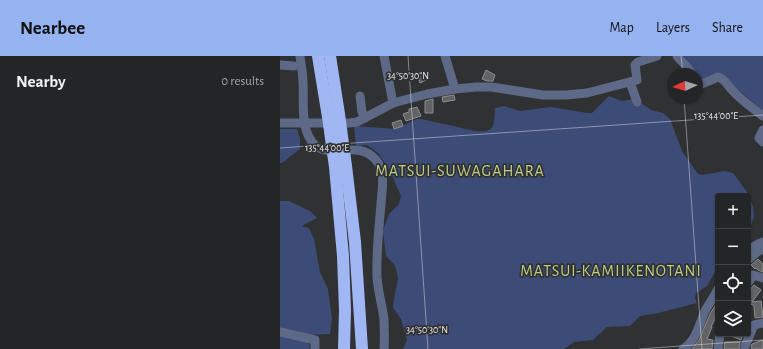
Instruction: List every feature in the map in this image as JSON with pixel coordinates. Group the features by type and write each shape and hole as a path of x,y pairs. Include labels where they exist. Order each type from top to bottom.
{"highway":[{"path":"318,56 328,117 341,166 355,242 362,349"},
{"path":"330,56 339,114 342,256 345,310 344,349"}],"street":[{"path":"300,56 305,124 308,137 318,148 325,151 360,150 369,153 381,168 382,179 377,275 384,318 384,349"},
{"path":"384,56 394,103"},
{"path":"445,56 455,89"},
{"path":"280,123 305,124 357,122 394,103 427,94 455,89 491,87 542,95 587,93 637,80 635,65 638,62 657,56"},
{"path":"678,56 689,68"},
{"path":"280,65 294,66"},
{"path":"703,83 718,77 723,78 732,90 748,105 763,116"},
{"path":"630,82 637,102"},
{"path":"360,96 362,112 365,118"},
{"path":"763,130 758,138 763,142"},
{"path":"751,248 763,242"},
{"path":"751,257 756,252 763,249"},
{"path":"751,276 763,278"},
{"path":"683,349 695,336 705,311 715,294"},
{"path":"384,318 389,318 390,349"},
{"path":"745,349 754,325 763,323"},
{"path":"280,332 315,340 315,349"},
{"path":"718,349 720,337"}],"shaded area":[{"path":"684,56 763,56 763,111 735,87 726,77 713,74 703,78 703,68 692,68"},
{"path":"609,96 622,101 635,99 651,110 663,113 670,119 682,151 698,174 702,175 725,171 733,173 747,192 715,193 715,272 707,286 696,293 695,298 697,303 640,316 630,326 607,327 593,340 574,342 564,349 403,349 407,340 401,319 393,308 398,278 395,265 386,256 383,231 389,214 399,204 401,196 389,169 378,153 367,145 356,146 354,126 395,129 417,119 422,119 475,131 487,131 494,123 495,108 504,106 520,111 551,107 592,113"},
{"path":"280,129 297,129 300,138 300,149 282,163 280,163"},
{"path":"280,201 289,201 310,211 317,218 302,227 309,228 314,239 320,272 328,289 332,319 330,334 307,335 310,349 280,349"},
{"path":"751,201 753,206 754,216 751,225"}],"building":[{"path":"486,70 495,75 493,81 482,79"},
{"path":"423,73 426,80 420,83 417,75"},
{"path":"454,95 455,100 443,102 442,97"},
{"path":"433,99 433,113 425,113 425,101"},
{"path":"417,107 421,116 406,121 403,114 409,112 409,109"},
{"path":"401,120 403,126 394,129 392,123"},
{"path":"758,259 763,264 763,272 756,268 755,269 751,265"},
{"path":"754,285 761,290 752,302 761,301 763,317 755,318 754,306 751,304 751,288"},
{"path":"715,306 715,319 707,339 713,340 712,349 692,349 699,340"},
{"path":"734,337 742,337 741,340"},
{"path":"763,340 763,349 752,349 752,344"},
{"path":"725,342 740,342 739,349 724,349"}],"district":[{"name":"MATSUI-SUWAGAHARA","path":"460,170"},
{"name":"MATSUI-KAMIIKENOTANI","path":"611,270"}]}
